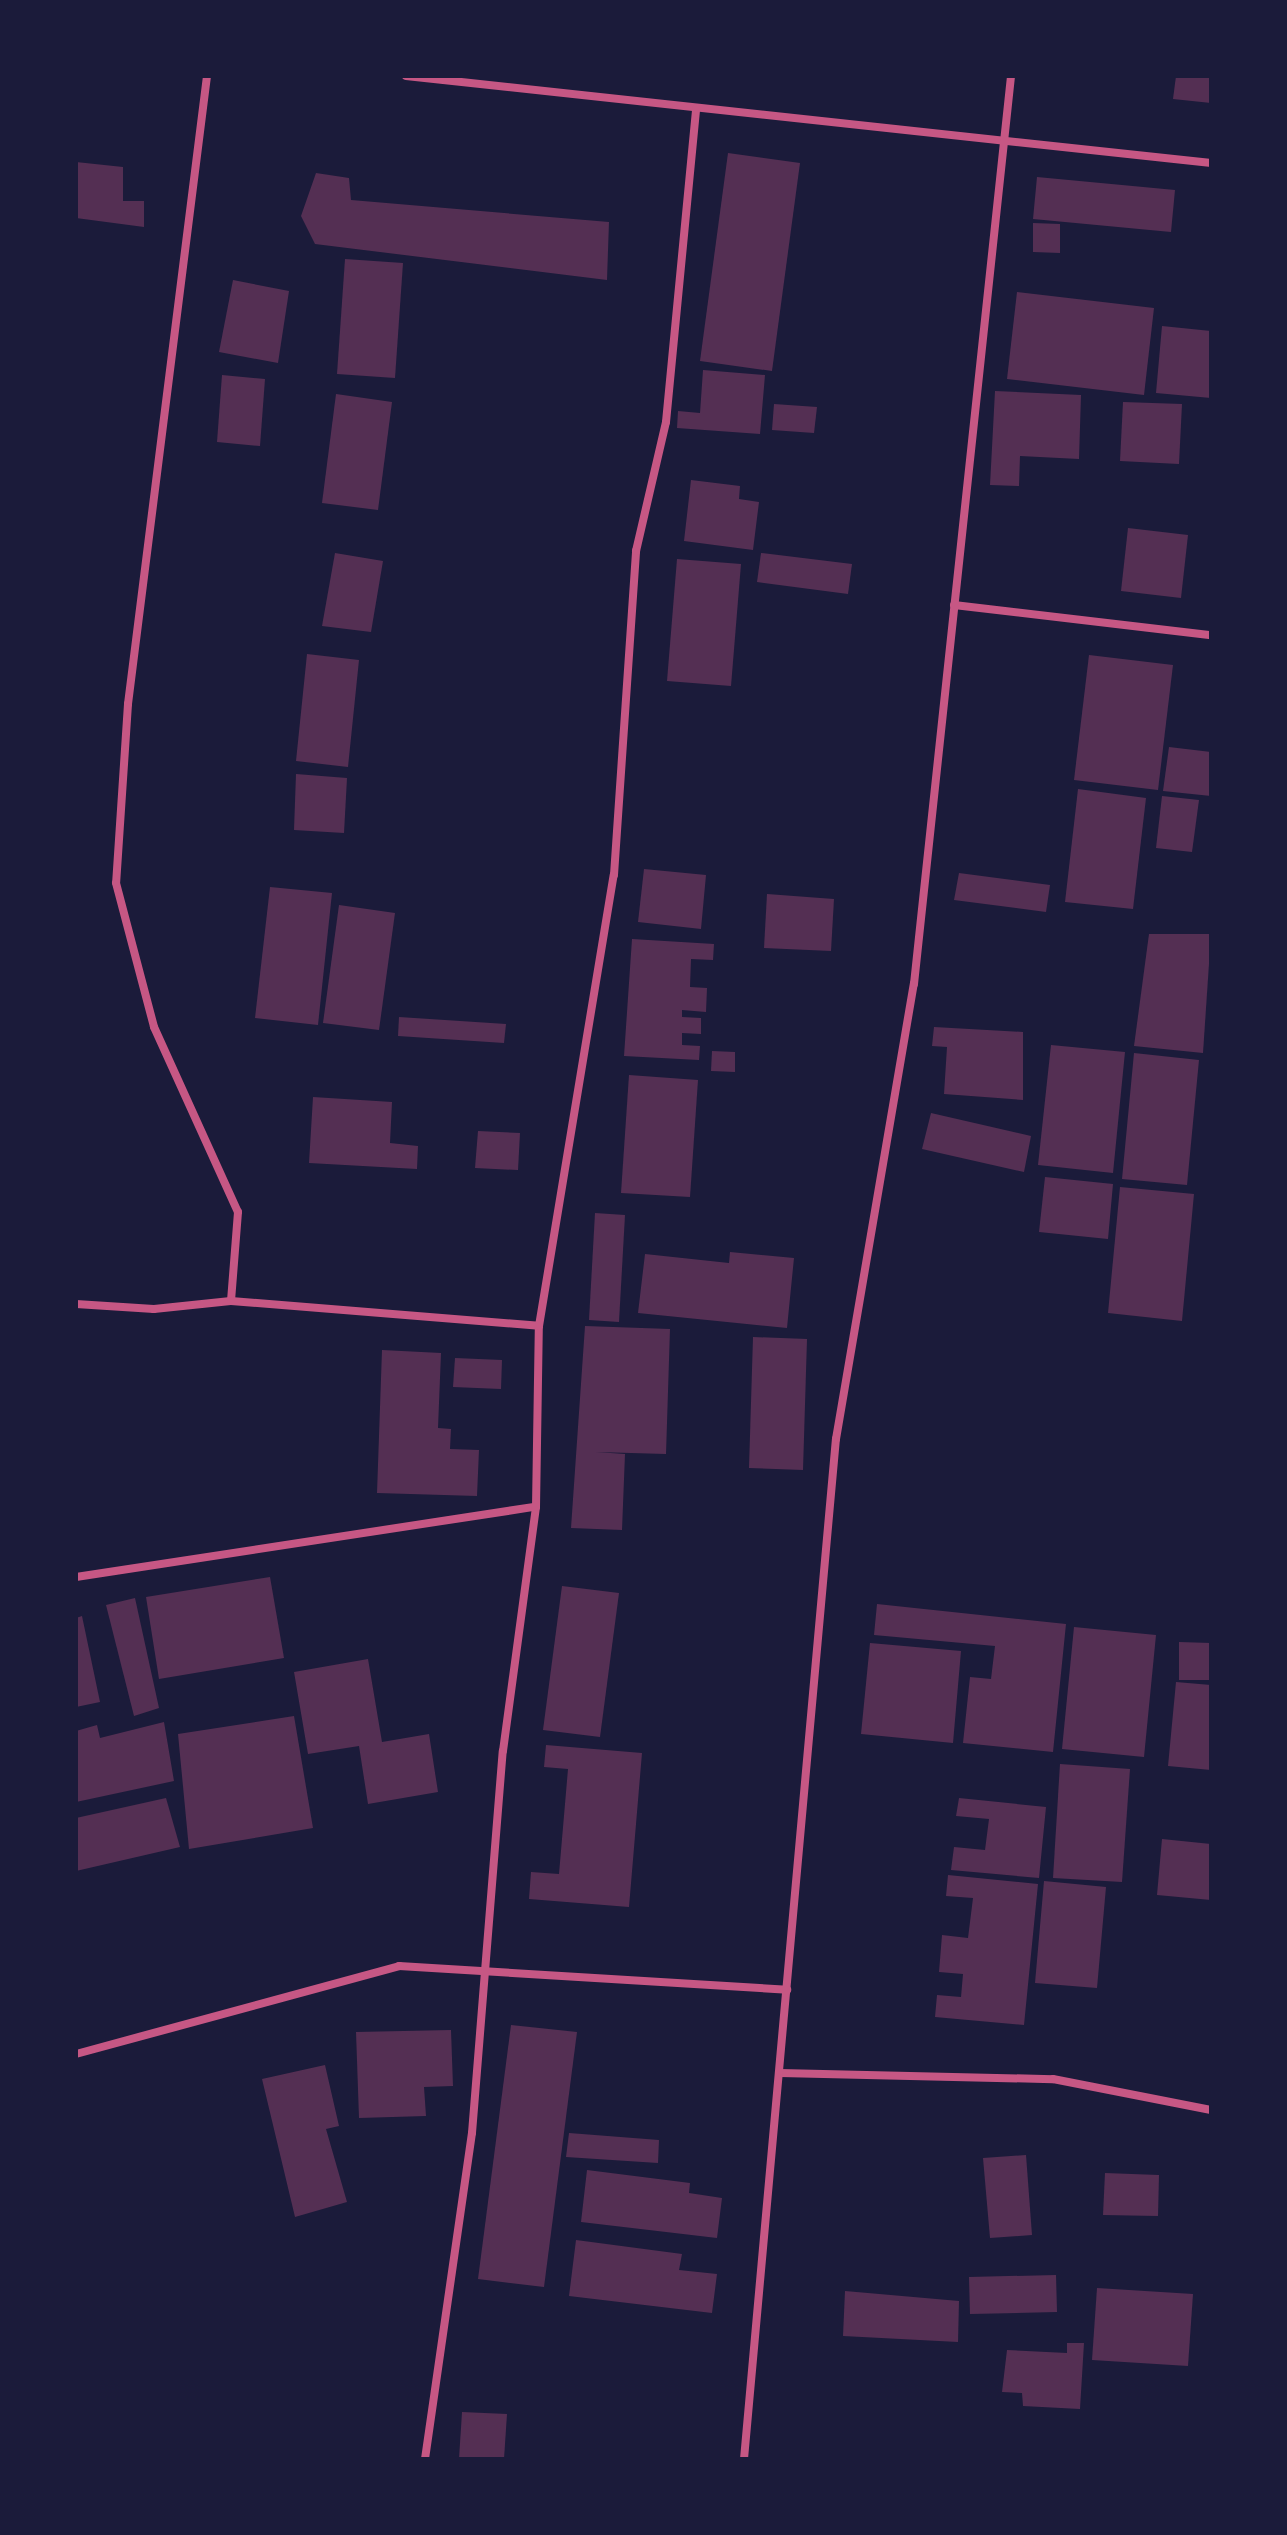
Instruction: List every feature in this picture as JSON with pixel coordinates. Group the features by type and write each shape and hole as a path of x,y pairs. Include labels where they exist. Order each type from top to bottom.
{"street":[{"path":"207,76 128,704 116,883 154,1027 238,1212 231,1301"},
{"path":"406,76 1211,163"},
{"path":"744,2459 836,1439 914,984 1011,76"},
{"path":"425,2459 472,2133 503,1751 536,1507 539,1326 614,875 636,551 666,422 696,108"},
{"path":"954,605 1211,635"},
{"path":"76,1304 154,1309 231,1301 539,1326"},
{"path":"76,1577 536,1507"},
{"path":"76,2054 399,1966 486,1966 787,1990"},
{"path":"780,2073 1053,2079 1211,2110"}],"building":[{"path":"1176,76 1211,76 1211,103 1173,99"},
{"path":"728,153 800,163 772,371 700,361"},
{"path":"76,162 123,167 123,201 144,201 144,227 76,218"},
{"path":"316,173 349,178 351,200 609,222 607,280 315,244 301,216"},
{"path":"1037,177 1175,190 1171,232 1033,219"},
{"path":"1033,223 1060,224 1060,253 1033,252"},
{"path":"345,259 403,263 395,378 337,374"},
{"path":"233,280 289,291 278,363 219,352"},
{"path":"1017,292 1154,308 1144,395 1007,379"},
{"path":"1162,326 1211,331 1211,398 1156,393"},
{"path":"703,370 765,375 760,434 677,428 678,411 700,413"},
{"path":"222,375 265,379 260,446 217,442"},
{"path":"995,391 1081,395 1079,459 1020,456 1019,486 990,485"},
{"path":"336,394 392,402 378,510 322,503"},
{"path":"1123,402 1182,404 1179,464 1120,461"},
{"path":"774,404 817,407 814,433 772,430"},
{"path":"691,480 740,486 739,499 759,502 753,550 684,541"},
{"path":"1128,528 1188,535 1181,598 1121,591"},
{"path":"335,553 383,561 371,632 322,626"},
{"path":"761,553 852,564 848,594 757,582"},
{"path":"677,559 741,564 731,686 667,681"},
{"path":"307,654 359,660 348,767 296,761"},
{"path":"1089,655 1173,665 1158,790 1074,780"},
{"path":"1169,747 1211,752 1211,796 1163,791"},
{"path":"296,774 347,778 344,833 294,830"},
{"path":"1078,789 1146,798 1133,909 1065,902"},
{"path":"1162,796 1199,800 1192,852 1156,848"},
{"path":"644,869 706,875 701,929 638,922"},
{"path":"959,873 1050,885 1046,912 954,900"},
{"path":"270,887 332,893 318,1025 255,1018"},
{"path":"767,894 834,899 831,951 764,948"},
{"path":"339,905 395,913 379,1030 323,1023"},
{"path":"1149,934 1211,934 1203,1053 1134,1046"},
{"path":"632,939 714,944 713,960 691,959 690,987 707,988 706,1012 682,1010 682,1017 701,1018 701,1034 682,1033 682,1045 700,1046 699,1060 624,1056"},
{"path":"399,1017 506,1024 504,1043 398,1036"},
{"path":"934,1027 1023,1032 1023,1100 944,1094 947,1047 932,1046"},
{"path":"1051,1045 1125,1052 1113,1173 1038,1165"},
{"path":"712,1051 735,1052 735,1072 711,1071"},
{"path":"1134,1053 1199,1060 1187,1185 1122,1179"},
{"path":"629,1075 698,1080 690,1197 621,1193"},
{"path":"313,1097 392,1102 390,1143 418,1146 417,1169 309,1163"},
{"path":"931,1113 1031,1136 1024,1172 922,1149"},
{"path":"478,1131 520,1133 518,1170 475,1168"},
{"path":"1045,1177 1113,1184 1108,1239 1039,1232"},
{"path":"1120,1187 1194,1194 1182,1321 1108,1313"},
{"path":"595,1213 625,1215 619,1322 589,1320"},
{"path":"730,1252 794,1258 787,1328 638,1313 645,1254 729,1263"},
{"path":"585,1326 670,1329 666,1454 596,1452 625,1454 622,1530 571,1528"},
{"path":"753,1337 807,1339 803,1470 749,1468"},
{"path":"382,1350 441,1353 438,1428 451,1429 450,1449 479,1450 477,1496 377,1493"},
{"path":"455,1358 502,1360 501,1389 453,1387"},
{"path":"270,1577 284,1658 159,1679 146,1597"},
{"path":"562,1586 619,1593 600,1737 543,1730"},
{"path":"135,1598 159,1708 134,1716 106,1605"},
{"path":"877,1604 1066,1624 1053,1752 963,1743 970,1677 991,1679 995,1646 874,1635"},
{"path":"82,1616 100,1702 76,1707 76,1618"},
{"path":"1074,1627 1156,1635 1144,1757 1062,1749"},
{"path":"1179,1642 1211,1643 1211,1680 1179,1680"},
{"path":"870,1643 961,1651 953,1743 861,1734"},
{"path":"368,1659 382,1742 429,1734 438,1792 368,1804 359,1746 308,1754 294,1672"},
{"path":"1176,1682 1211,1685 1211,1770 1168,1766"},
{"path":"294,1716 313,1828 189,1849 178,1734"},
{"path":"164,1722 174,1781 76,1802 76,1731 97,1725 100,1738"},
{"path":"546,1745 642,1753 629,1907 529,1899 531,1872 559,1874 568,1769 544,1767"},
{"path":"1060,1764 1130,1769 1122,1882 1053,1878"},
{"path":"166,1798 180,1847 76,1871 76,1818"},
{"path":"959,1798 1046,1807 1039,1878 951,1870 954,1847 985,1850 989,1819 956,1816"},
{"path":"1162,1839 1211,1844 1211,1900 1157,1895"},
{"path":"948,1875 1038,1884 1024,2025 935,2017 937,1995 961,1997 963,1974 939,1972 942,1935 968,1938 973,1898 946,1896"},
{"path":"1044,1881 1106,1887 1097,1988 1035,1983"},
{"path":"511,2025 577,2032 544,2287 478,2279"},
{"path":"451,2030 453,2086 424,2087 426,2116 359,2118 356,2032"},
{"path":"325,2065 339,2126 326,2129 347,2202 295,2217 262,2079"},
{"path":"569,2133 659,2140 658,2163 566,2157"},
{"path":"1026,2155 1032,2235 990,2238 983,2158"},
{"path":"587,2170 690,2183 689,2193 722,2198 717,2238 581,2222"},
{"path":"1105,2173 1159,2175 1158,2216 1103,2215"},
{"path":"576,2240 682,2254 679,2270 717,2274 712,2313 569,2296"},
{"path":"1056,2275 1057,2312 970,2314 969,2277"},
{"path":"1097,2288 1193,2294 1188,2366 1092,2360"},
{"path":"845,2291 959,2301 958,2342 843,2336"},
{"path":"1067,2343 1084,2343 1080,2409 1023,2406 1022,2393 1002,2392 1007,2350 1067,2353"},
{"path":"462,2412 507,2414 504,2459 459,2459"}]}
